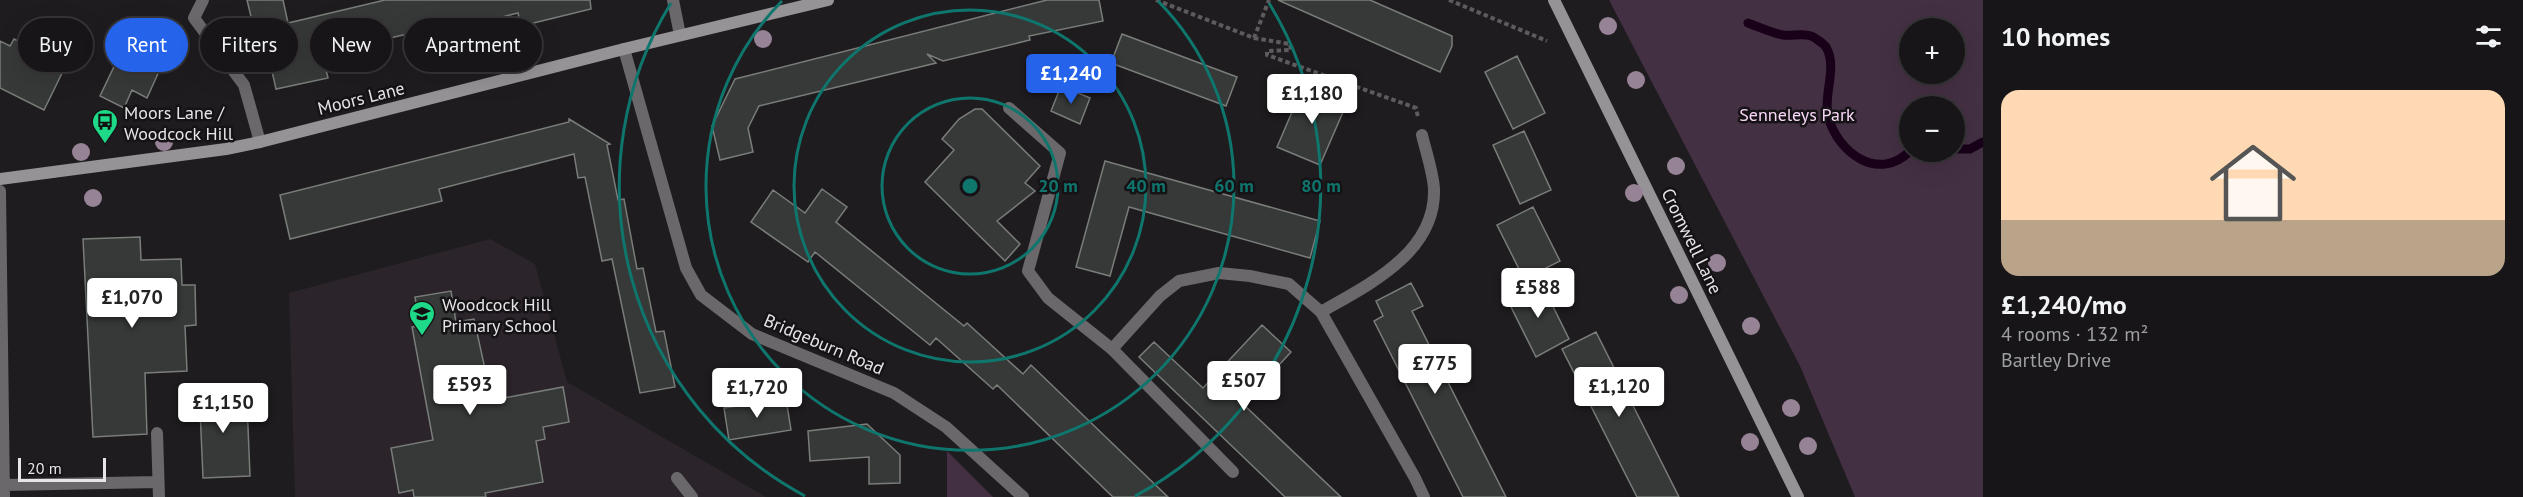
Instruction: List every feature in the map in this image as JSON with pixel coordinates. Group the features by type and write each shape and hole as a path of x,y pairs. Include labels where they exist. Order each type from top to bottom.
{"street":[{"path":"203,0 194,18 244,85 260,142"},
{"path":"673,0 680,35"},
{"name":"Moors Lane","path":"0,179 226,149 260,142 624,49 828,0"},
{"name":"Cromwell Lane","path":"1554,0 1798,497"},
{"name":"Bridgeburn Road","path":"624,49 686,268 701,295 752,334 894,393 946,427 1023,497"},
{"path":"1009,108 1060,153 1029,271 1048,298 1112,349 1233,472"},
{"path":"1321,312 1380,278 1411,249 1428,223 1434,189 1422,135"},
{"path":"0,191 4,491 158,482"},
{"path":"1112,349 1160,296 1179,281 1219,273 1250,276 1288,284 1321,312 1424,497"},
{"path":"157,433 159,497"},
{"path":"677,478 692,497"}],"path":[{"path":"1156,0 1254,38 1290,44 1291,50 1267,51 1267,55 1416,108 1422,135"},
{"path":"1254,38 1269,0"},
{"path":"1449,0 1547,41"}],"shaded area":[{"name":"Woodcock Hill Primary School","path":"490,239 535,264 567,382 766,497 295,497 289,293"}],"green space":[{"name":"Senneleys Park","path":"1609,0 1983,0 1983,497 1855,497 1800,366"},
{"path":"947,451 993,497 947,497"}],"building":[{"path":"247,0 283,0 287,18 251,18"},
{"path":"385,0 590,0 591,9 542,21 542,18 519,18 518,13 497,18 404,18 404,35 392,38 392,18 310,18 310,72 326,72 328,78 276,89 272,72 298,72 298,21"},
{"path":"1047,0 1099,0 1103,21 1029,36 1030,40 943,61 927,54 936,63 759,106 748,128 753,152 720,160 712,126 735,79"},
{"path":"1278,0 1370,0 1452,36 1452,46 1440,72"},
{"path":"1122,34 1237,77 1226,106 1111,63"},
{"path":"14,39 18,41 18,72 63,72 44,110 0,88 0,41 10,46"},
{"path":"1517,56 1545,113 1513,129 1485,72"},
{"path":"111,72 159,72 147,98 132,90 124,108 100,96"},
{"path":"1304,84 1347,103 1320,165 1277,147"},
{"path":"1061,86 1090,98 1080,124 1051,111"},
{"path":"975,109 982,109 1040,166 1025,183 1035,191 997,221 1020,244 1005,261 925,182 954,150 942,139 959,119"},
{"path":"569,119 610,144 607,145 618,200 624,199 637,269 643,268 656,332 664,331 675,387 640,393 612,259 602,261 585,177 578,178 574,154 439,189 442,201 290,239 280,195 569,122"},
{"path":"1524,131 1551,190 1520,204 1493,145"},
{"path":"1105,161 1320,221 1310,258 1129,207 1110,276 1076,267"},
{"path":"822,189 847,207 836,222 964,326 967,323 1023,374 1031,365 1168,497 1113,497 997,385 993,389 936,338 930,345 815,252 808,262 751,222 773,190 805,213"},
{"path":"1533,207 1560,261 1524,279 1497,225"},
{"path":"140,237 141,260 181,259 182,285 195,285 196,325 185,326 187,371 145,373 147,434 93,437 83,239"},
{"path":"1541,282 1569,339 1536,357 1507,299"},
{"path":"1411,283 1423,306 1412,311 1506,497 1463,497 1374,321 1383,316 1376,301"},
{"path":"451,291 456,322 474,319 489,387 501,385 504,398 563,387 569,422 543,427 545,439 536,441 543,482 485,493 486,497 414,497 413,490 399,493 391,448 433,440 412,327 420,326 415,297"},
{"path":"1262,325 1291,352 1243,404 1341,497 1285,497 1139,357 1154,342 1203,388"},
{"path":"1596,332 1679,497 1637,497 1562,349"},
{"path":"230,384 231,404 247,403 250,476 203,478 199,386"},
{"path":"786,399 791,430 729,440 724,408"},
{"path":"867,424 900,455 900,483 869,484 869,457 810,461 808,431"}],"waterway":[{"path":"1748,23 1783,35 1811,36 1826,47 1831,63 1827,99 1828,116 1840,141 1860,159 1872,163 1885,164 1899,159"},
{"path":"1965,149 1970,149 1983,142"}],"place":[{"name":"Moors Lane / Woodcock Hill","path":"105,145"},
{"name":"Woodcock Hill Primary School","path":"422,337"}]}
